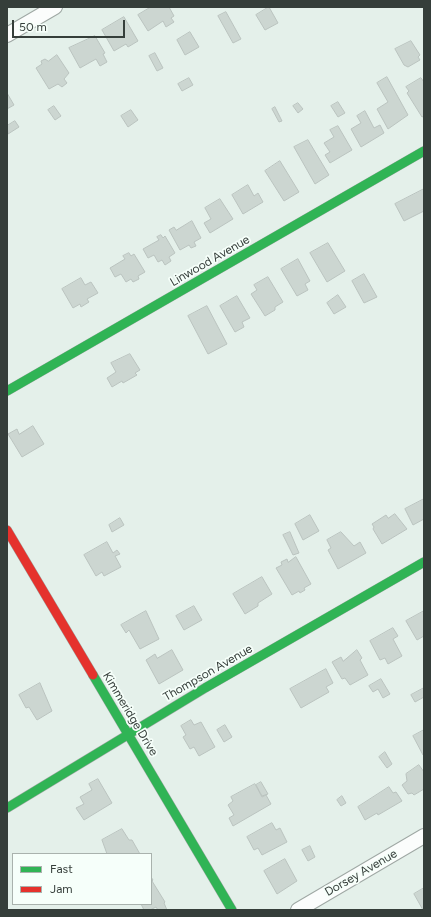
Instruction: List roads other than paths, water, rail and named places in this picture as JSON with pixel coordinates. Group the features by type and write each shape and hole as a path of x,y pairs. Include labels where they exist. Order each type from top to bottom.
{"street":[{"path":"7,35 56,7"},
{"name":"Linwood Avenue","path":"7,391 424,151"},
{"name":"Kimmeridge Drive","path":"7,530 232,910"},
{"name":"Thompson Avenue","path":"7,808 205,688 424,562"},
{"name":"Dorsey Avenue","path":"298,910 424,836"}]}
